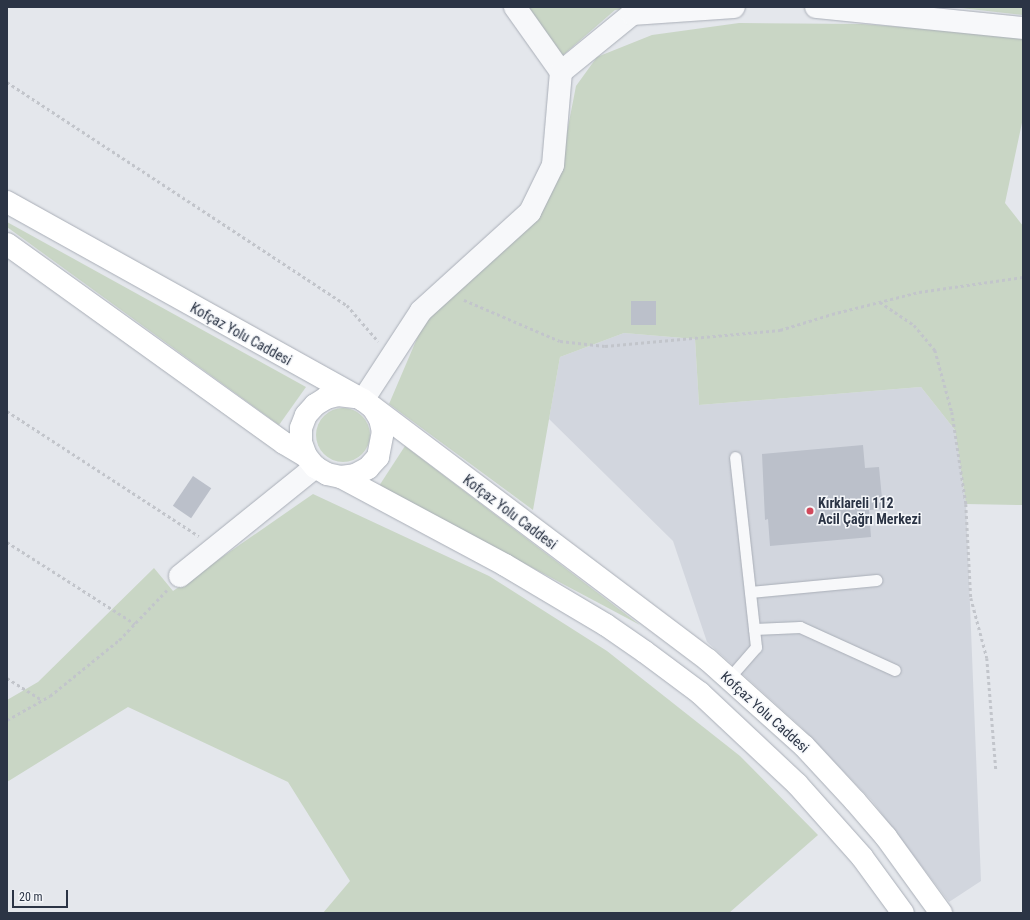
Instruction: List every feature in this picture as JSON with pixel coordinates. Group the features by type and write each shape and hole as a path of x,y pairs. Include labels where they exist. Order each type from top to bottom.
{"main road":[{"name":"Kofçaz Yolu Caddesi","path":"7,202 368,404 729,678 804,746 855,801 886,837 941,913"},
{"name":"Kofçaz Yolu Caddesi","path":"7,244 327,474 341,477 563,599 628,641 700,693 797,784 862,857 903,913"},
{"path":"310,461 301,442 301,428 306,415 315,405 326,398 338,394 368,404 380,419 383,432 378,457 368,468 355,475 341,477"}],"street":[{"path":"368,404 392,356 421,312 530,212 553,165 561,72 515,7"},
{"path":"561,72 632,14 734,7"},
{"path":"816,7 1023,28"},
{"path":"180,576 217,547 310,461"}],"lane":[{"path":"729,678 756,647 735,457"},
{"path":"750,592 876,580"},
{"path":"754,629 800,627 895,670"}],"path":[{"path":"7,82 347,305 392,356"},
{"path":"443,292 560,341 605,346 780,330 919,292 1023,277"},
{"path":"880,302 914,325 935,350 952,412 966,504 971,598 987,658 996,770"},
{"path":"7,411 217,547"},
{"path":"7,542 135,624"},
{"path":"7,720 42,700 119,640 180,576"},
{"path":"7,678 42,700"}],"shaded area":[{"path":"624,333 695,339 699,405 921,387 955,430 966,504 981,881 949,902 872,801 800,726 707,642 673,541 549,419 560,357"}],"green space":[{"path":"525,7 646,7 615,10 562,56"},
{"path":"952,7 1023,7 1023,15"},
{"path":"739,23 862,24 1023,36 1023,118 1005,203 1023,226 1023,505 966,504 955,430 921,387 699,405 695,339 624,333 560,357 533,510 389,404 424,322 539,216 561,163 576,86 597,57 652,35"},
{"path":"7,222 306,387 279,425 7,227"},
{"path":"343,408 353,410 362,416 368,425 370,435 368,445 362,454 353,460 343,462 333,460 324,454 318,445 316,435 318,425 324,416 333,410"},
{"path":"405,446 640,625 379,486"},
{"path":"313,494 489,576 607,651 740,756 818,835 729,913 323,913 350,881 288,782 128,707 7,782 7,700 38,682 154,568 173,591"}],"building":[{"path":"631,301 656,301 656,325 631,325"},
{"path":"863,445 865,468 879,467 883,509 869,510 871,537 770,546 768,519 765,520 762,454"},
{"path":"193,476 211,488 191,518 173,506"}],"place":[{"name":"Kırklareli 112 Acil Çağrı Merkezi","path":"810,511"}]}
